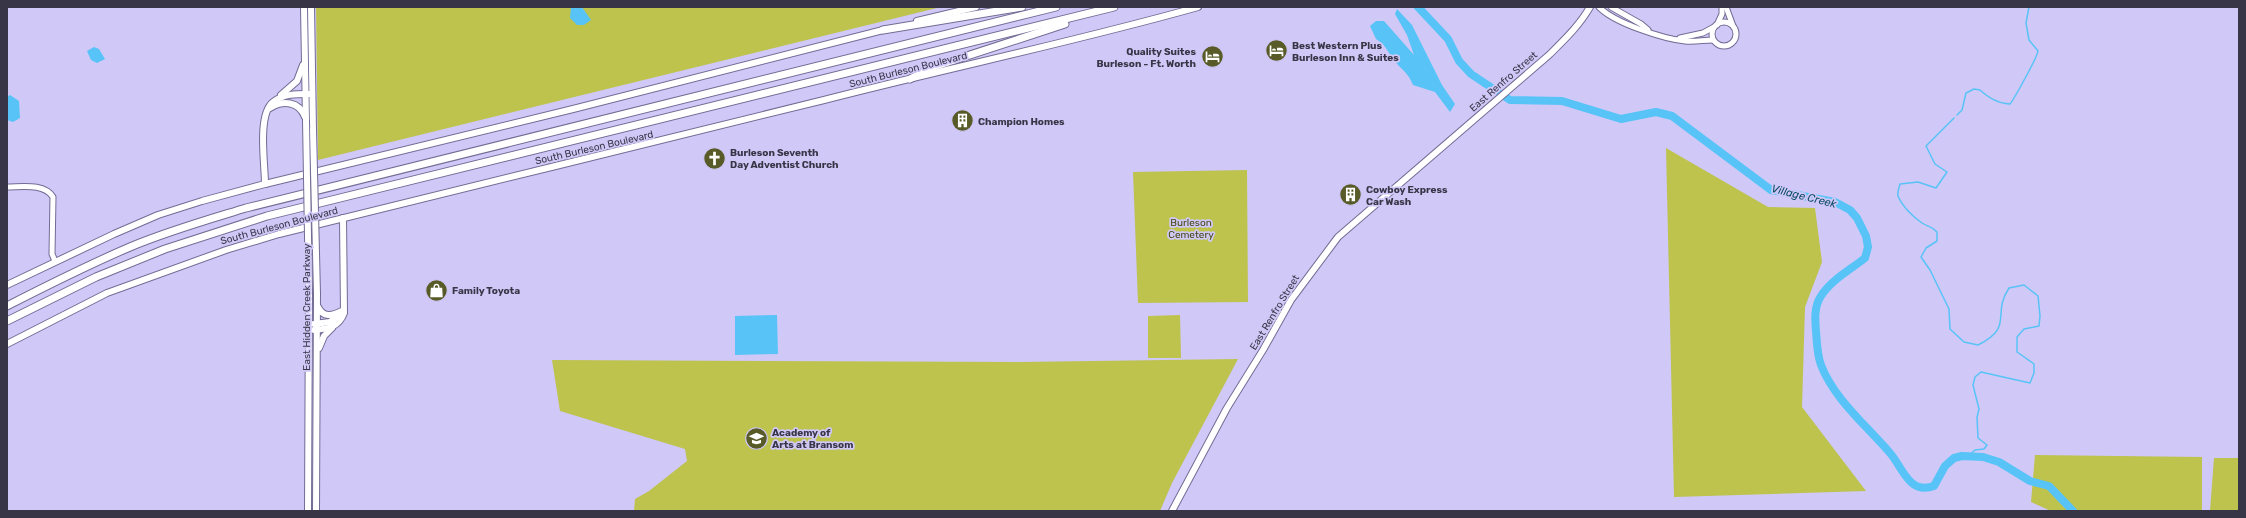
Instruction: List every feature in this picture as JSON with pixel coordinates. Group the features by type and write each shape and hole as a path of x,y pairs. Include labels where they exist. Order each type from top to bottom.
{"highway":[{"path":"883,30 1022,7"},
{"path":"7,306 71,273 131,246 246,208 1056,7"},
{"path":"910,79 933,67 1113,7"},
{"path":"7,321 96,277 165,249 267,216 1113,7"}],"main road":[{"name":"East Hidden Creek Parkway","path":"304,7 304,50 309,94"},
{"name":"East Hidden Creek Parkway","path":"308,511 309,94 311,7"},
{"path":"7,285 55,261 158,216 265,184 580,107 976,7"},
{"name":"South Burleson Boulevard","path":"7,344 107,293 233,248 343,218 697,133 910,79 1138,24 1198,7"},
{"name":"East Renfro Street","path":"1172,511 1227,408 1263,350 1291,300 1312,268 1338,237 1522,78 1568,36 1590,7"},
{"path":"265,184 264,131 267,110 274,101 291,88 300,76 304,50"},
{"path":"274,101 290,95 309,94"},
{"path":"267,110 278,104 289,103 299,107 309,120"},
{"name":"East Hidden Creek Parkway","path":"309,120 317,294 316,511"},
{"path":"316,383 318,377 320,342 332,328 341,321 344,310 343,218"},
{"path":"317,306 323,314 327,316 344,310"},
{"path":"317,327 333,321 344,310"},
{"path":"308,327 332,328"}],"street":[{"path":"1599,7 1638,29 1686,41 1713,40 1723,46 1731,44 1735,37 1734,29 1726,7"},
{"path":"1611,7 1642,24 1648,31"},
{"path":"1713,40 1712,33 1722,14 1722,7"},
{"path":"1675,39 1703,33 1725,23 1734,29"},
{"path":"7,187 40,188 50,193 53,197 52,247 55,261"}],"green space":[{"path":"316,7 941,7 318,160"},
{"path":"1666,148 1768,207 1815,208 1822,262 1805,307 1802,407 1866,491 1674,497"},
{"name":"Burleson Cemetery","path":"1247,170 1248,302 1138,303 1133,172"},
{"path":"1180,315 1181,358 1148,358 1148,316"},
{"name":"Academy of Arts at Bransom","path":"1238,359 1172,483 1160,511 634,511 635,499 649,491 687,461 685,449 560,411 552,360 1021,362"},
{"path":"2035,455 2202,457 2202,511 2051,511 2031,502"},
{"path":"2214,458 2239,458 2239,511 2210,511"}],"water":[{"path":"571,7 582,7 591,20 584,25 577,25 570,18"},
{"path":"1397,9 1412,25 1442,85 1455,104 1450,112 1435,92 1413,85 1408,76 1395,62 1385,47 1376,39 1370,26 1376,21 1384,21 1414,55 1407,35 1395,14"},
{"path":"94,47 99,49 105,59 97,63 91,60 87,51"},
{"path":"10,95 19,101 20,118 13,122 7,120 7,97"},
{"path":"777,315 778,354 735,355 735,316"}],"waterway":[{"name":"Village Creek","path":"1418,7 1448,39 1459,61 1471,74 1510,100 1562,101 1621,119 1656,112 1672,116 1771,190 1835,202 1850,210 1857,218 1866,236 1868,247 1865,258 1835,280 1825,290 1817,304 1815,322 1818,353 1821,365 1842,401 1890,453 1903,472 1918,487 1925,488 1934,486 1945,466 1954,458 1962,456 1983,457 1999,462 2030,481 2049,486 2073,511"},
{"path":"1957,115 1962,110 1966,93 1974,89 1980,90 1990,98 2001,103 2010,104 2030,70 2038,51 2029,40 2026,23 2029,7"},
{"path":"1954,118 1926,146 1935,164 1947,172 1936,188 1918,182 1900,184 1898,193 1902,204 1922,223 1937,232 1937,241 1926,248 1921,257 1930,270 1949,309 1950,329 1964,342 1978,345 1996,332 2001,320 2004,297 2009,288 2024,285 2038,296 2040,316 2039,326 2024,329 2017,337 2017,352 2034,364 2034,373 2030,383 1981,372 1975,377 1973,385 1979,409 1977,417 1978,438 1987,445 1984,449 1975,450 1968,456"}],"place":[{"name":"Best Western Plus Burleson Inn & Suites","path":"1276,51"},
{"name":"Quality Suites Burleson - Ft. Worth","path":"1212,57"},
{"name":"Champion Homes","path":"962,121"},
{"name":"Burleson Seventh Day Adventist Church","path":"715,158"},
{"name":"Cowboy Express Car Wash","path":"1350,195"},
{"name":"Family Toyota","path":"436,290"},
{"name":"Academy of Arts at Bransom","path":"756,438"}]}
